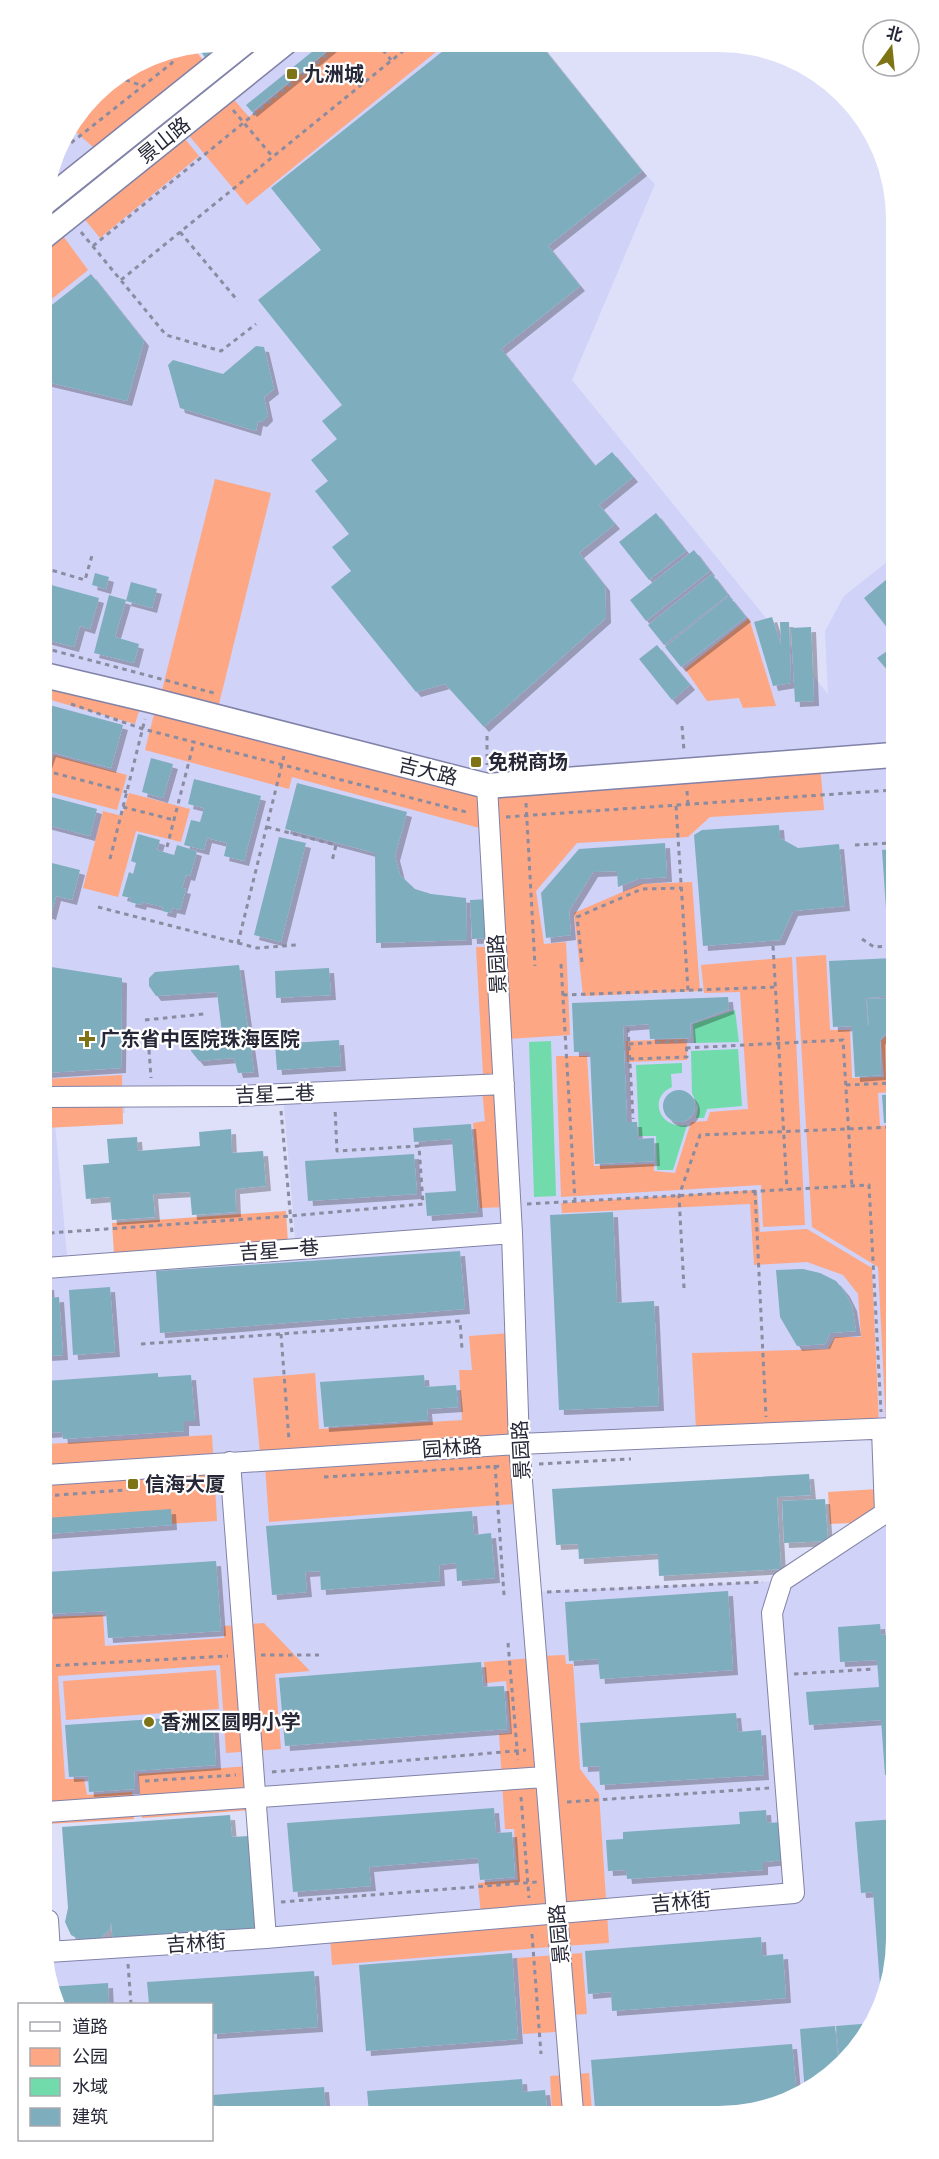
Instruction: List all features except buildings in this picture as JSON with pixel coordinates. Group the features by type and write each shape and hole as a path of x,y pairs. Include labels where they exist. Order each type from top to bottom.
{"main road":[{"name":"景山路","path":"55,194 231,53"},
{"name":"景山路","path":"53,228 272,53"},
{"name":"吉大路","path":"53,677 290,735 525,783 886,756"}],"street":[{"name":"景园路","path":"487,774 512,1233 519,1444 544,1777 573,2106"},
{"name":"吉星二巷","path":"52,1097 238,1096 504,1084"},
{"name":"吉星一巷","path":"52,1268 512,1233"},
{"name":"园林路","path":"52,1475 493,1445 886,1428"},
{"path":"230,1462 267,1938"},
{"path":"782,1581 885,1512 886,1491"},
{"name":"吉林街","path":"53,1952 267,1938 794,1893 772,1613 782,1581"},
{"path":"52,1812 544,1777"}],"path":[{"path":"93,246 329,53"},
{"path":"386,53 392,60"},
{"path":"121,280 401,53"},
{"path":"72,142 172,63 173,59"},
{"path":"128,81 143,86"},
{"path":"220,95 273,156"},
{"path":"69,216 166,335 221,351 256,324"},
{"path":"180,232 238,301"},
{"path":"53,571 85,580 93,552"},
{"path":"53,650 219,694"},
{"path":"110,860 150,700"},
{"path":"238,943 290,735"},
{"path":"487,736 487,774"},
{"path":"167,847 194,742"},
{"path":"684,752 695,751"},
{"path":"480,762 487,774"},
{"path":"487,774 497,764"},
{"path":"54,773 127,792"},
{"path":"525,783 536,966"},
{"path":"676,806 688,990"},
{"path":"123,807 174,820"},
{"path":"267,827 336,845 332,861"},
{"path":"855,845 886,843"},
{"path":"582,962 578,917 642,889 681,888"},
{"path":"98,907 256,948 296,945"},
{"path":"862,939 874,947 886,946"},
{"path":"773,946 788,1190"},
{"path":"561,964 575,1201"},
{"path":"563,995 776,987"},
{"path":"145,1020 204,1014"},
{"path":"628,1028 633,1119"},
{"path":"686,1048 843,1040 852,1186"},
{"path":"629,1044 686,1041 687,1057 630,1059"},
{"path":"149,1050 152,1096"},
{"path":"846,1085 886,1083"},
{"path":"52,1233 423,1204 419,1146 337,1151 334,1091"},
{"path":"280,1103 293,1249"},
{"path":"684,1288 680,1196 700,1135 886,1127"},
{"path":"510,1205 869,1185 886,1392"},
{"path":"755,1191 767,1434"},
{"path":"141,1344 460,1321 462,1349"},
{"path":"281,1334 290,1458"},
{"path":"493,1445 504,1595"},
{"path":"315,1478 638,1459"},
{"path":"52,1496 139,1489"},
{"path":"531,1593 782,1581"},
{"path":"508,1643 541,2054"},
{"path":"52,1666 245,1655 319,1655"},
{"path":"777,1675 874,1669"},
{"path":"145,1781 542,1749"},
{"path":"547,1803 785,1787"},
{"path":"264,1904 554,1881"},
{"path":"127,1947 131,2003"}],"shaded area":[{"path":"547,52 655,184 572,380 828,694 825,631 844,596 886,563 886,1470 883,1429 520,1443 531,1592 782,1581 886,1512 886,1951 878,1993 864,2023 852,2041 830,2065 793,2089 773,2098 741,2105 213,2106 213,2003 66,2003 58,1983 53,1951 266,1938 256,1798 52,1811 53,230 273,53","holes":["283,1094 296,1249 68,1266 54,1112 125,1113 125,1097"]},
{"path":"114,90 164,107 55,194 65,155 75,136 101,101"}],"green space":[{"path":"326,53 435,53 247,205 186,132 229,94 249,117"},
{"path":"199,54 209,68 100,153 77,133 101,101 127,81 155,65"},
{"path":"181,134 199,156 100,238 82,216"},
{"path":"58,229 88,270 53,298 53,233"},
{"path":"215,479 271,493 219,704 162,690"},
{"path":"749,618 776,706 743,708 739,698 707,701 685,669"},
{"path":"53,683 141,705 135,724 53,700"},
{"path":"155,710 482,791 483,829 292,777 289,789 145,750"},
{"path":"54,755 127,775 117,810 53,793"},
{"path":"820,764 824,810 710,817 688,837 577,843 536,891 544,944 566,942 570,1035 506,1039 492,791"},
{"path":"129,793 190,809 181,842 136,831 118,897 83,888 103,811 122,816"},
{"path":"692,882 700,991 583,996 574,913 641,884"},
{"path":"476,947 493,947 507,1207 480,1208 473,1123 485,1121"},
{"path":"826,955 830,1030 850,1030 852,1078 884,1077 881,1041 886,1036 886,1092 878,1093 880,1126 886,1126 886,1423 878,1267 812,1227 796,957"},
{"path":"792,957 805,1225 763,1227 761,1185 561,1197 556,1056 587,1056 594,1166 654,1164 654,1171 675,1173 691,1122 707,1121 710,1112 748,1109 740,992 704,993 701,965"},
{"path":"687,1039 687,1060 627,1062 626,1041"},
{"path":"122,1075 123,1124 52,1128 52,1079"},
{"path":"757,1190 760,1232 807,1229 872,1268 879,1425 696,1430 692,1353 828,1349 835,1337 861,1337 858,1294 843,1275 807,1262 754,1265 750,1204 562,1213 561,1203"},
{"path":"286,1211 289,1258 115,1269 112,1223"},
{"path":"511,1333 515,1441 260,1454 253,1378 315,1373 319,1429 462,1420 459,1370 472,1370 469,1336"},
{"path":"212,1435 217,1521 52,1531 52,1444"},
{"path":"511,1449 514,1504 269,1522 265,1465"},
{"path":"886,1489 886,1521 830,1524 828,1492"},
{"path":"103,1615 105,1646 224,1638 224,1626 264,1623 310,1671 275,1674 281,1749 226,1753 220,1665 58,1676 65,1779 84,1779 87,1795 132,1792 134,1819 52,1824 52,1617"},
{"path":"565,1655 566,1664 573,1664 580,1769 599,1794 609,1943 563,1946 538,1656"},
{"path":"533,1658 553,1909 481,1915 478,1883 518,1880 514,1829 505,1829 499,1734 511,1733 506,1681 486,1683 484,1662"},
{"path":"216,1670 219,1709 66,1720 63,1681"},
{"path":"249,1766 252,1810 142,1818 138,1774"},
{"path":"547,1919 550,1947 332,1965 330,1937"},
{"path":"582,1953 587,2014 570,2015 571,2031 523,2034 517,1958"},
{"path":"589,2073 592,2106 552,2106 550,2076"}],"water":[{"path":"735,1010 739,1042 694,1043 693,1024"},
{"path":"551,1041 556,1196 534,1197 529,1042"},
{"path":"738,1049 742,1106 707,1109 704,1118 696,1118 698,1107 692,1093 691,1051"},
{"path":"682,1063 682,1073 671,1074 672,1087 664,1092 659,1105 660,1112 670,1123 687,1125 673,1170 657,1170 656,1136 639,1136 636,1065"}],"place":[{"name":"九洲城","path":"292,74"},
{"name":"免税商场","path":"476,762"},
{"name":"广东省中医院珠海医院","path":"87,1039"},
{"name":"信海大厦","path":"133,1484"},
{"name":"香洲区圆明小学","path":"149,1722"}]}
